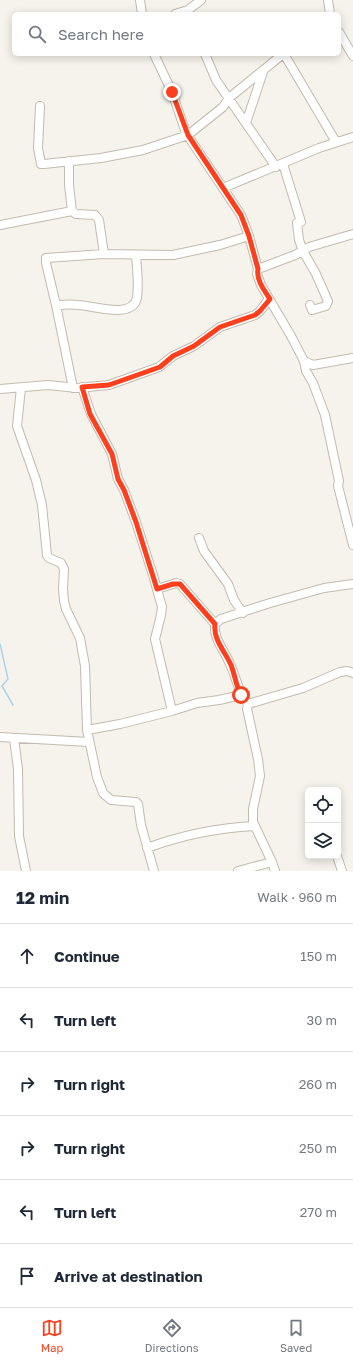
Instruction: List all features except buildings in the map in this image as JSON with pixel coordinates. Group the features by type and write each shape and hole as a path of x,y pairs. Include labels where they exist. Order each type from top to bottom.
{"street":[{"path":"140,0 142,12"},
{"path":"180,12 190,8 201,0"},
{"path":"328,0 328,12"},
{"path":"341,35 353,56"},
{"path":"155,56 172,92 188,135 237,208 249,236 261,286 270,299 304,361 306,371 313,383 324,415 339,480 338,486 353,545"},
{"path":"206,56 216,80 246,123 279,165 301,222 297,223 299,240 328,301 326,306 312,310 310,306"},
{"path":"40,106 38,148 41,164 101,158 143,150 188,135 223,107 229,98 281,56"},
{"path":"284,56 336,142"},
{"path":"246,123 263,71"},
{"path":"223,188 336,142 353,137"},
{"path":"69,161 69,184 72,211"},
{"path":"0,226 72,211 76,214 95,215 98,217 104,254"},
{"path":"258,269 295,255 310,247 353,234"},
{"path":"73,388 46,258 104,254 173,256 220,245 249,236"},
{"path":"56,305 79,305 99,309 122,310 131,306 137,299 136,255"},
{"path":"0,389 48,385 73,388 109,385 160,367 173,356 194,346 220,327 255,315 270,299"},
{"path":"306,371 313,365 353,358"},
{"path":"304,361 313,365"},
{"path":"82,387 90,414 112,454 118,479 124,490 136,522 157,589 162,607 155,639 172,711"},
{"path":"21,388 17,426 36,480 42,505 47,555 61,563 64,569 64,601 66,609 80,638 85,666 87,730 97,777 103,793 111,800 117,802 131,801 138,804 141,825 154,871"},
{"path":"199,538 204,551 228,584 234,600 244,613"},
{"path":"157,589 173,584 180,584 215,624"},
{"path":"275,871 254,826 252,809 260,776 258,759 247,709 248,704 241,695 231,665 218,642 214,631 215,624 221,619 244,613 270,603 324,588 353,584"},
{"path":"248,704 303,688 340,672 347,671 353,673"},
{"path":"87,730 120,724 172,711 197,702 218,700 241,695"},
{"path":"0,737 89,742"},
{"path":"14,738 18,769 19,836 26,871"},
{"path":"147,848 175,838 217,829 254,826"},
{"path":"338,859 342,871"},
{"path":"238,871 272,862"}],"waterway":[{"path":"0,644 8,679 2,686 13,705"}],"route":[{"path":"172,92 184,128 210,170 241,215 249,236 261,286 270,299 255,315 220,327 194,346 173,356 160,367 139,373 109,385 82,387 90,414 112,454 118,479 124,490 136,522 157,589 176,583 180,584 215,624 214,631 218,642 231,665 241,695"}]}
